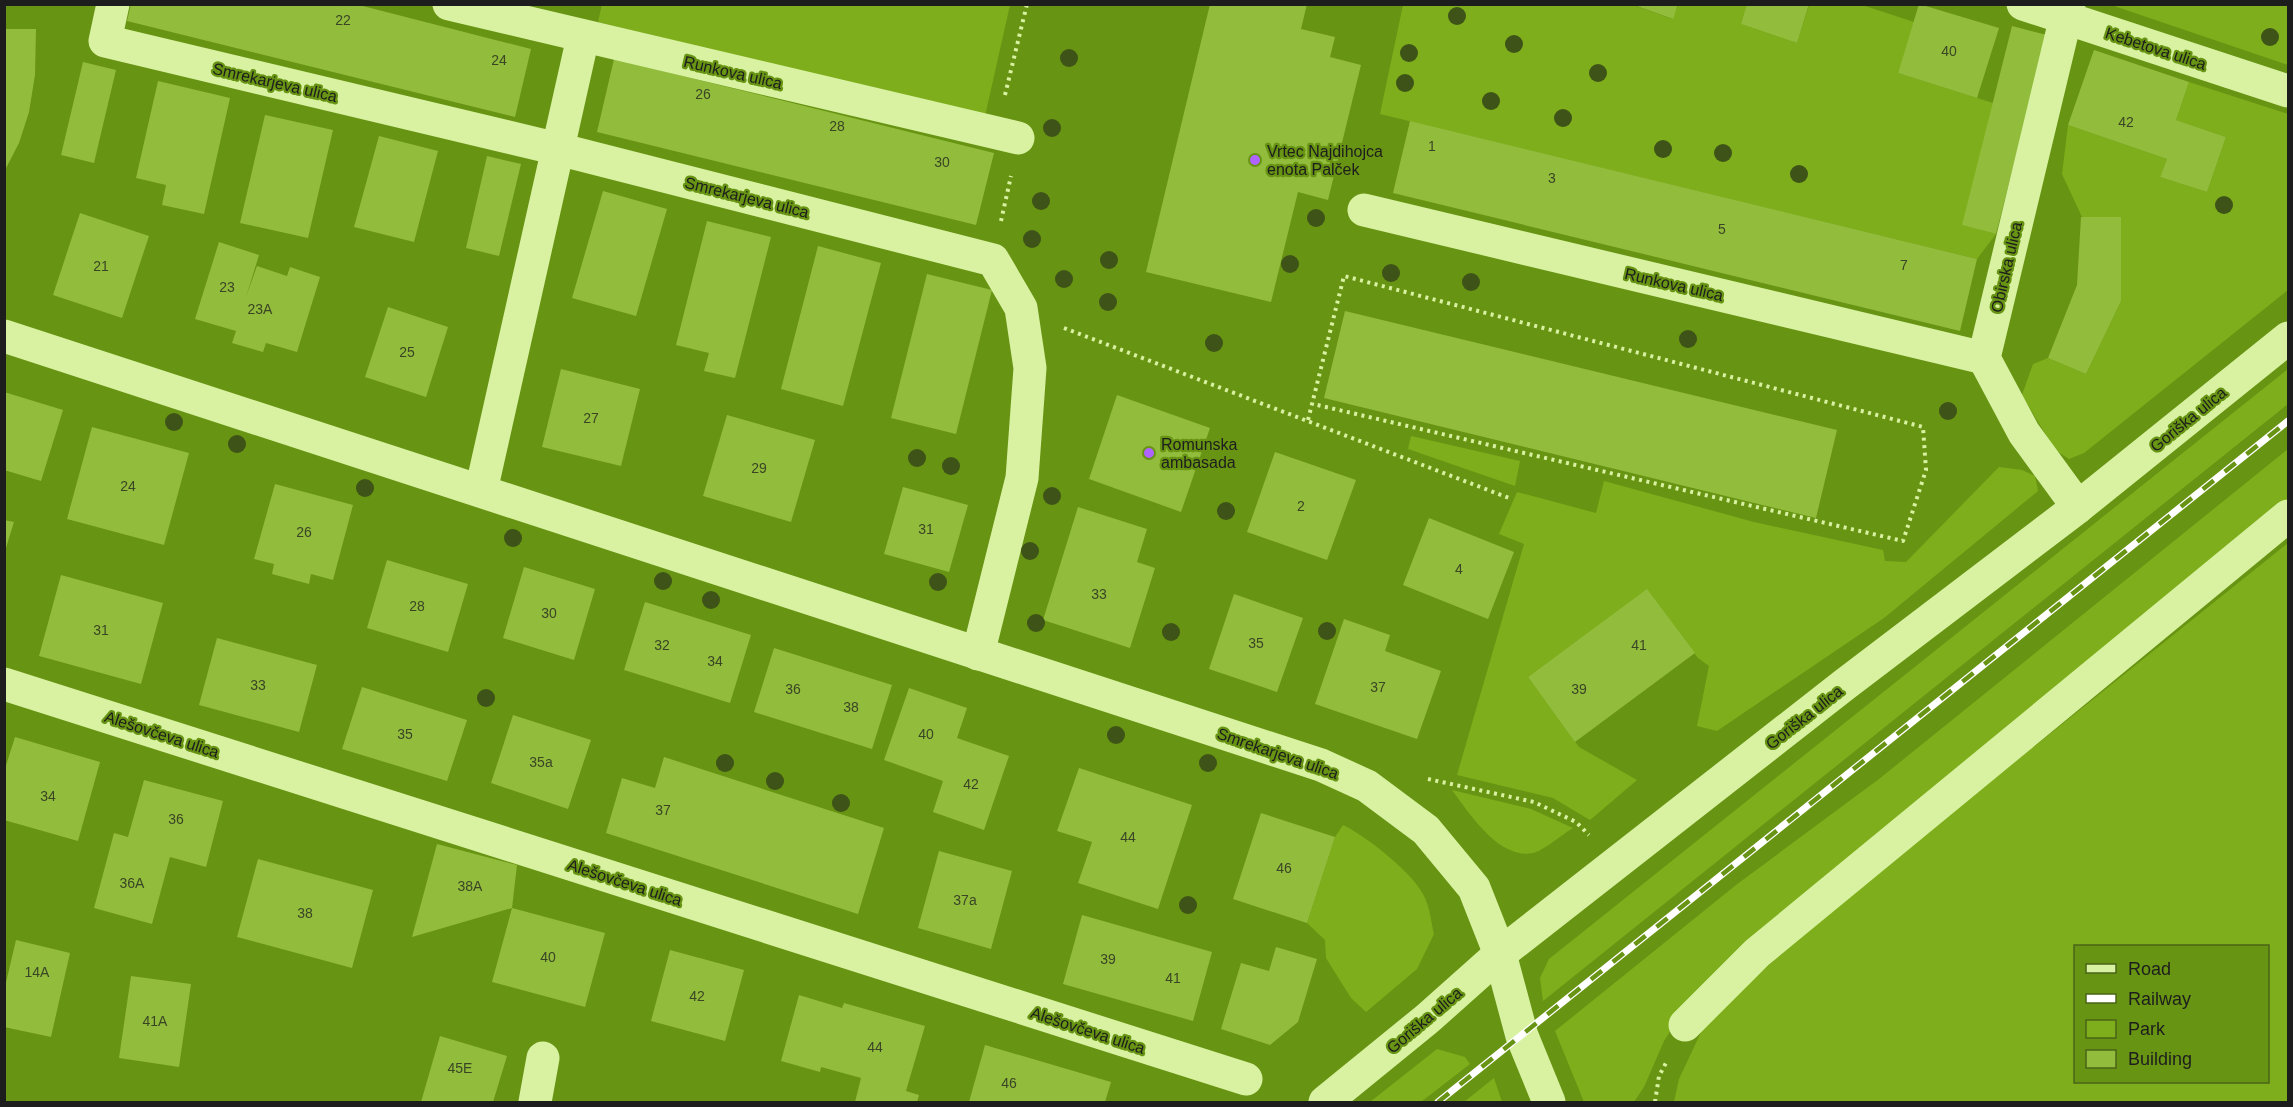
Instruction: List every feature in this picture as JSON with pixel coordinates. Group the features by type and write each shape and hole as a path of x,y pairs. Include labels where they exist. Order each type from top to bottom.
{"street":[{"name":"Smrekarjeva ulica","path":"113,4 105,41 558,149 993,260"},
{"name":"Runkova ulica","path":"449,4 1007,136"},
{"name":"Kebetova ulica","path":"2024,4 2067,12 2289,91"},
{"name":"Obirska ulica","path":"1984,358 2067,12"},
{"path":"481,491 583,37"},
{"name":"Runkova ulica","path":"1364,210 1984,358"},
{"path":"978,654 1022,478 1030,368 1021,308 993,260"},
{"name":"Smrekarjeva ulica","path":"4,336 1321,765 1367,786 1426,830 1474,888 1500,954 1522,1036 1549,1102"},
{"name":"Goriška ulica","path":"1325,1102 1427,1019 1500,954 1844,685 2078,507 2289,338"},
{"path":"1984,358 2024,433 2078,507"},
{"path":"1685,1025 1756,953 2289,516"},
{"name":"Alešovčeva ulica","path":"4,684 1246,1079"},
{"path":"535,1102 543,1058"}],"path":[{"path":"993,260 1007,136 1027,4"},
{"path":"1308,420 1344,276 1923,427 1926,470 1903,541 1313,404"},
{"path":"1023,326 1047,321 1509,498"},
{"path":"1428,779 1534,802 1576,822 1594,840"}],"green space":[{"path":"602,4 1010,5 985,116 598,22"},
{"path":"1630,4 1672,19 1678,5 1747,5 1741,24 1797,43 1809,5 1862,5 1914,22 1898,73 1993,103 1963,225 1996,234 1977,259 1380,114 1403,5"},
{"path":"2112,5 2288,5 2288,65 2120,8"},
{"path":"2189,82 2288,114 2288,290 2084,453 2069,459 2055,450 2022,395 2033,364 2048,358 2086,374 2121,301 2062,174 2068,125 2167,159 2160,177 2207,192 2226,137 2176,120"},
{"path":"2288,369 2288,404 1543,1001 1540,978 1549,959"},
{"path":"1411,436 1520,461 1515,486 1408,449"},
{"path":"2288,449 2288,501 1694,994 1664,1041 1644,1087 1634,1102 1584,1102 1555,1031 1736,885 1879,779"},
{"path":"1999,467 2022,470 2035,476 2038,491 1884,618 1717,731 1697,726 1709,666 1698,658 1647,590 1528,677 1579,747 1637,780 1590,820 1553,798 1457,775 1524,544 1499,534 1517,492 1596,513 1604,481 1754,522 1883,550 1885,561 1906,562"},
{"path":"2288,543 2288,1102 1674,1102 1679,1079 1703,1028 1742,989 1830,910"},
{"path":"1452,790 1531,809 1573,828 1537,852 1520,853 1508,849 1486,833"},
{"path":"1343,825 1401,867 1420,888 1429,911 1434,934 1417,969 1366,1012 1351,998 1326,958 1325,940 1307,923 1335,837"},
{"path":"1437,1049 1465,1057 1470,1064 1421,1102 1370,1102"},
{"path":"1494,1078 1502,1102 1464,1102"}],"building":[{"path":"131,4 355,4 531,49 515,117 127,21"},
{"name":"Vrtec Najdihojca enota Palček","path":"1210,4 1307,4 1301,29 1335,37 1330,57 1361,65 1328,200 1298,192 1271,302 1146,272"},
{"path":"1631,4 1678,4 1673,19"},
{"path":"1747,4 1809,4 1797,43 1741,24"},
{"path":"1919,4 1999,28 1977,98 1898,73"},
{"path":"2012,26 2047,35 1996,234 1962,225"},
{"path":"4,29 36,29 35,75 29,112 19,143 4,172"},
{"path":"2094,50 2189,82 2176,120 2226,137 2207,192 2160,177 2167,159 2068,125"},
{"path":"614,59 994,153 976,225 597,132"},
{"path":"83,62 116,70 94,163 61,155"},
{"path":"158,81 230,98 204,214 162,205 166,185 136,178"},
{"path":"265,115 333,130 308,238 240,223"},
{"path":"1410,121 1977,259 1960,331 1393,193"},
{"path":"379,136 438,151 414,242 354,227"},
{"path":"487,156 521,164 499,256 466,248"},
{"path":"603,191 667,209 636,316 572,298"},
{"path":"80,213 149,236 122,318 53,295"},
{"path":"2081,217 2121,217 2121,301 2086,374 2048,358 2077,285"},
{"path":"707,221 771,237 735,378 704,371 709,353 676,345"},
{"path":"219,242 259,255 246,297 257,266 287,276 290,267 320,277 297,352 266,343 263,352 232,343 236,331 195,319"},
{"path":"818,246 881,263 843,406 781,389"},
{"path":"927,274 992,290 956,434 891,418"},
{"path":"388,307 448,327 426,397 365,377"},
{"path":"1345,311 1837,430 1816,518 1324,398"},
{"path":"561,369 640,389 621,466 542,447"},
{"path":"4,392 63,410 41,481 4,470"},
{"name":"Romunska ambasada","path":"1117,395 1210,428 1181,512 1089,479"},
{"path":"727,415 815,440 791,522 703,496"},
{"path":"92,427 189,453 164,545 67,519"},
{"path":"1275,452 1356,480 1327,560 1247,532"},
{"path":"275,484 353,505 333,580 311,574 309,584 272,574 274,564 254,559"},
{"path":"903,487 968,505 949,572 884,554"},
{"path":"1078,507 1147,529 1137,562 1155,568 1130,648 1043,620"},
{"path":"1429,518 1514,552 1488,619 1403,585"},
{"path":"4,520 14,522 5,551 4,550"},
{"path":"387,560 468,584 448,652 367,628"},
{"path":"524,567 595,589 574,660 503,638"},
{"path":"61,575 163,603 141,684 39,656"},
{"path":"1647,589 1695,653 1575,742 1528,677"},
{"path":"1234,594 1303,618 1277,692 1209,669"},
{"path":"645,602 751,635 730,703 624,670"},
{"path":"1344,619 1390,635 1385,651 1441,671 1417,739 1315,704"},
{"path":"217,638 317,665 299,732 199,705"},
{"path":"774,648 892,685 872,749 754,712"},
{"path":"362,687 467,720 447,781 342,749"},
{"path":"909,688 967,708 957,738 1009,756 984,830 933,812 943,781 884,760"},
{"path":"513,715 591,740 568,809 491,783"},
{"path":"15,737 100,762 78,841 4,820 4,772"},
{"path":"664,757 884,828 858,914 606,833 622,778 655,788"},
{"path":"1079,768 1192,805 1158,909 1078,883 1092,842 1057,831"},
{"path":"144,780 223,801 206,867 170,857 152,924 94,908 114,833 128,837"},
{"path":"1261,813 1335,837 1307,923 1233,899"},
{"path":"437,844 517,865 512,908 412,937"},
{"path":"939,851 1012,871 991,949 918,928"},
{"path":"258,859 373,890 352,968 237,937"},
{"path":"512,908 605,933 585,1007 492,982"},
{"path":"1082,915 1212,952 1193,1021 1063,984"},
{"path":"16,940 70,953 51,1037 4,1027 4,991"},
{"path":"1276,947 1317,959 1298,1022 1270,1045 1221,1029 1241,963 1269,971"},
{"path":"670,950 744,970 725,1041 651,1021"},
{"path":"131,976 191,984 179,1067 119,1058"},
{"path":"799,995 842,1008 844,1003 925,1026 906,1091 919,1095 917,1102 855,1102 861,1078 821,1067 820,1072 781,1061"},
{"path":"440,1036 507,1056 493,1102 421,1102"},
{"path":"985,1045 1111,1082 1105,1102 969,1102"}],"railway":[{"path":"1438,1102 2288,421"}],"place":[{"name":"Vrtec Najdihojca enota Palček","path":"1255,160"},
{"name":"Romunska ambasada","path":"1149,453"}]}
